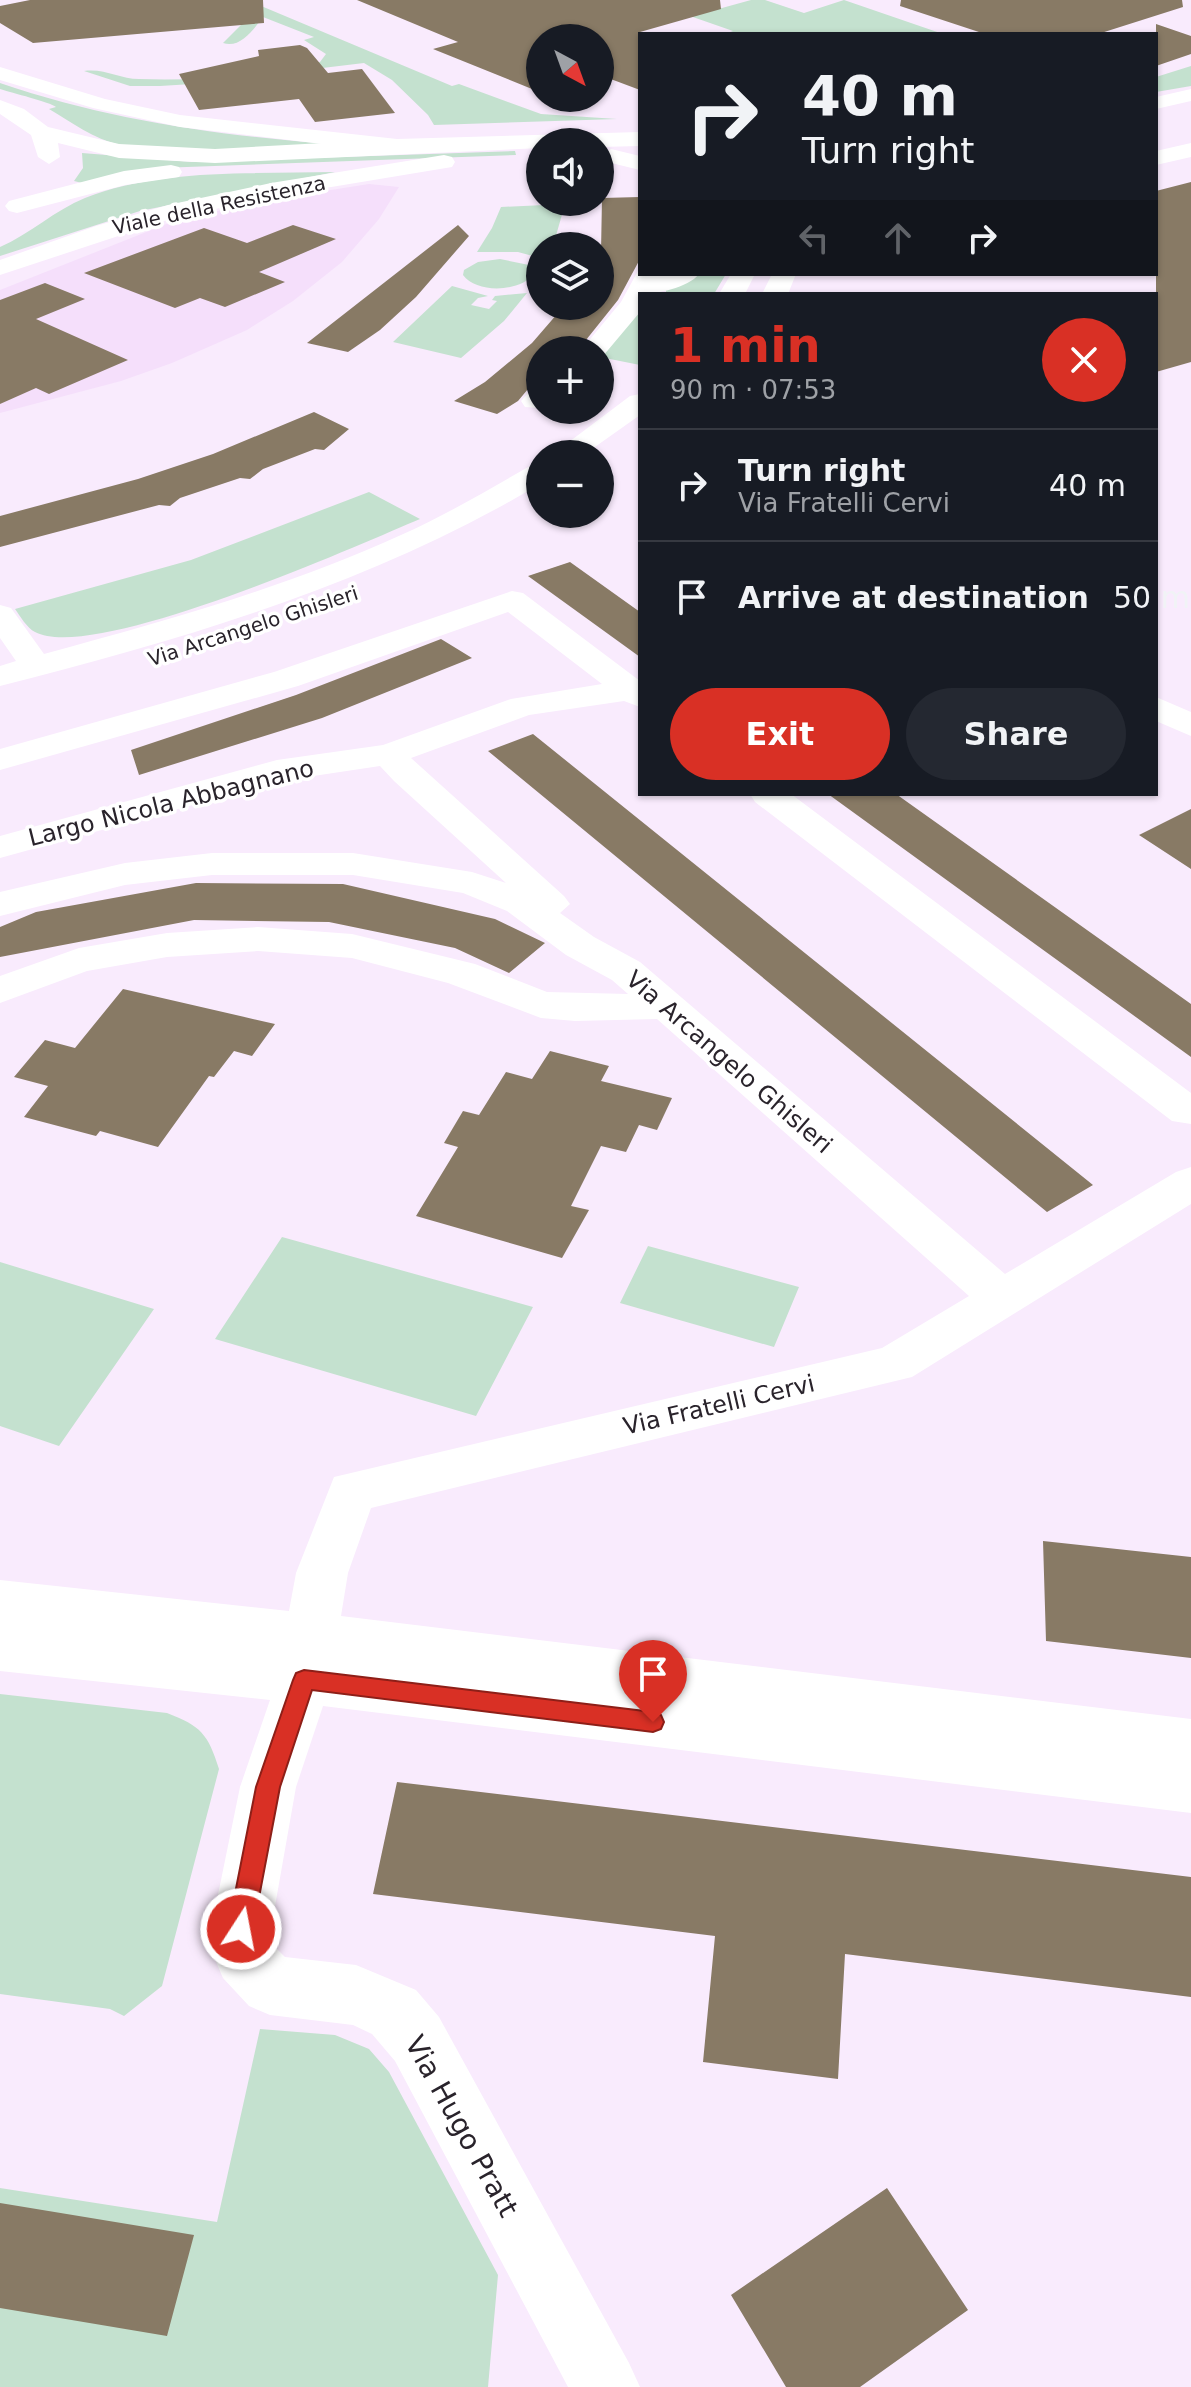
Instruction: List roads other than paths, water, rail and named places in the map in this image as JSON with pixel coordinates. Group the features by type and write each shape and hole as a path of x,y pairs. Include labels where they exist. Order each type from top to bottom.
{"street":[{"name":"Viale della Resistenza","path":"0,73 100,104 165,118 397,146"},
{"path":"1158,103 1191,95"},
{"name":"Viale della Resistenza","path":"0,106 34,125 51,152 43,179 9,213"},
{"path":"1158,120 1191,113"},
{"name":"Viale della Resistenza","path":"40,132 119,151 215,156 397,146 638,139"},
{"path":"1158,158 1191,150"},
{"path":"614,156 638,155"},
{"path":"614,158 638,163"},
{"name":"Viale della Resistenza","path":"9,213 112,180 159,173 526,159"},
{"name":"Viale della Resistenza","path":"0,268 96,233 168,212 273,190 444,162"},
{"path":"648,285 681,276"},
{"path":"606,336 638,297"},
{"path":"587,440 638,403"},
{"name":"Via Arcangelo Ghisleri","path":"0,676 204,620 343,570 446,523 526,480"},
{"name":"Via Arcangelo Ghisleri","path":"0,701 149,661 371,587 526,514"},
{"path":"343,570 371,587"},
{"path":"0,760 286,679 512,600 636,694"},
{"path":"0,615 36,666"},
{"name":"Largo Nicola Abbagnano","path":"0,847 277,771 389,754 523,706 636,694"},
{"path":"1158,708 1191,726"},
{"path":"389,754 406,774 626,971"},
{"path":"771,796 1187,1111"},
{"name":"Via Arcangelo Ghisleri","path":"0,904 125,874 212,864 353,864 472,883 520,903 580,946 626,971 1002,1298"},
{"path":"0,990 79,960 167,945 258,939 352,946 461,973 541,1005 575,1008 667,1006"},
{"name":"Via Fratelli Cervi","path":"307,1658 322,1573 352,1492 895,1364 1191,1183"},
{"path":"0,1603 307,1658 1191,1787"},
{"path":"0,1648 307,1658 1191,1744"},
{"name":"Via Hugo Pratt","path":"307,1658 268,1787 241,1929 244,1957 270,1985 356,1995 394,2012 417,2039 605,2387"}]}
